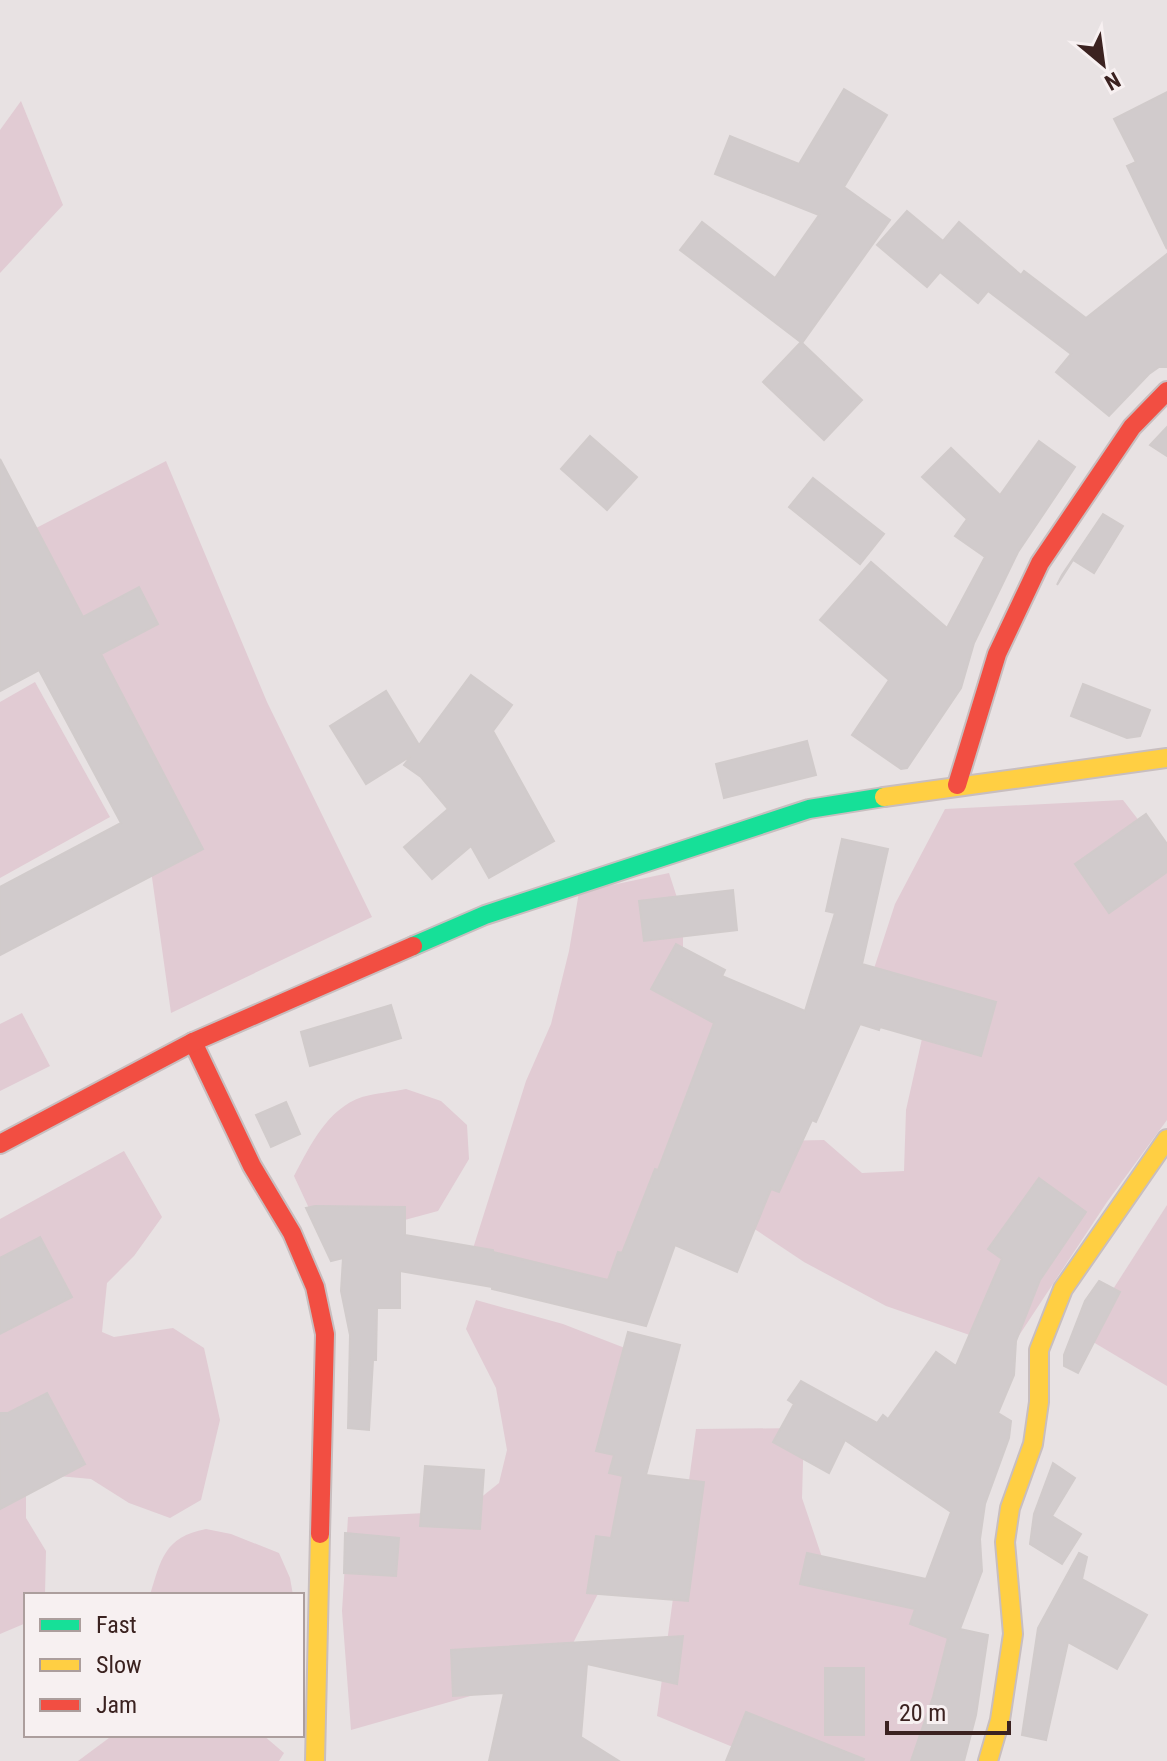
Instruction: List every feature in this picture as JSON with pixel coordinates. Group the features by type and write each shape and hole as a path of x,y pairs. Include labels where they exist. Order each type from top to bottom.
{"street":[{"path":"957,785 997,654 1040,563 1132,427 1167,391"},
{"path":"0,1144 193,1042 485,915 809,809 957,785 1167,758"},
{"path":"193,1042 252,1166 292,1233 315,1287 325,1334 315,1761"},
{"path":"988,1761 1000,1720 1013,1634 1005,1542 1010,1508 1033,1444 1039,1402 1039,1350 1063,1289 1114,1211 1167,1139"}],"shaded area":[{"path":"21,101 63,205 0,273 0,130"},
{"path":"166,461 267,702 372,917 171,1013 148,849 11,541"},
{"path":"35,682 110,817 0,878 0,702"},
{"path":"1123,800 1167,857 1167,1120 1107,1202 1010,1349 886,1306 804,1262 744,1222 776,1141 824,1140 862,1173 904,1171 906,1110 928,1012 868,987 895,904 945,809"},
{"path":"669,873 683,916 683,977 746,1012 622,1303 470,1258 526,1081 551,1024 569,951 579,892"},
{"path":"22,1013 50,1066 0,1091 0,1024"},
{"path":"406,1089 441,1101 467,1125 469,1159 438,1211 375,1228 321,1234 294,1176 306,1153 329,1119 339,1110 362,1097"},
{"path":"124,1151 162,1217 134,1256 107,1283 102,1332 114,1337 173,1328 204,1348 220,1420 201,1500 170,1518 129,1503 91,1479 26,1473 26,1518 46,1551 45,1593 24,1593 24,1624 0,1634 0,1219"},
{"path":"1167,1205 1167,1386 1083,1336"},
{"path":"476,1300 563,1324 648,1357 617,1556 562,1665 474,1695 351,1730 342,1611 348,1517 464,1511 499,1483 507,1450 496,1388 466,1329"},
{"path":"804,1428 802,1498 827,1572 941,1611 971,1686 945,1761 767,1761 657,1716 696,1429"},
{"path":"206,1529 231,1534 279,1553 293,1593 151,1593 166,1552 181,1538"},
{"path":"110,1737 265,1737 284,1753 279,1761 78,1761"}],"building":[{"path":"844,89 887,115 844,187 890,220 802,343 680,250 702,222 775,278 819,215 715,174 730,136 799,164"},
{"path":"1167,92 1167,249 1127,166 1136,162 1114,119"},
{"path":"907,211 943,241 959,222 1021,275 1024,271 1086,318 1167,254 1167,367 1159,367 1149,374 1109,416 1056,372 1071,354 988,291 978,303 940,272 927,287 877,245"},
{"path":"801,342 862,400 824,440 763,382"},
{"path":"1167,427 1167,456 1150,445"},
{"path":"590,436 637,477 607,510 561,469"},
{"path":"1039,441 1075,467 1018,552 974,643 961,688 907,768 901,769 852,735 889,680 820,620 871,562 947,628 985,557 955,536 967,519 922,477 951,448 1000,495"},
{"path":"0,459 83,617 139,587 158,624 101,654 203,849 0,955 0,887 121,823 39,670 0,691"},
{"path":"813,478 884,534 860,564 789,507"},
{"path":"1103,514 1123,526 1094,573 1073,560 1057,585 1062,575"},
{"path":"471,675 512,705 493,731 554,841 489,878 471,846 432,879 404,847 448,809 421,777 404,765 411,756 366,784 330,726 386,691 419,745"},
{"path":"1083,684 1150,710 1140,736 1127,738 1071,716"},
{"path":"807,741 816,775 724,798 716,764"},
{"path":"1146,814 1167,844 1167,872 1109,913 1075,864"},
{"path":"842,839 888,849 862,964 996,1002 981,1056 860,1024 816,1122 812,1120 779,1192 771,1189 737,1272 675,1245 646,1326 492,1287 400,1271 400,1308 377,1308 376,1360 373,1360 369,1430 348,1428 350,1335 341,1291 343,1258 331,1261 306,1208 405,1207 405,1235 493,1250 608,1280 655,1169 658,1170 714,1023 651,989 676,944 725,970 722,976 805,1011 835,913 826,911"},
{"path":"733,890 737,930 644,941 639,901"},
{"path":"391,1005 401,1038 310,1066 301,1032"},
{"path":"286,1102 300,1134 271,1147 256,1115"},
{"path":"1039,1178 1086,1212 1040,1280 1016,1341 1014,1375 998,1413 1011,1421 1009,1438 985,1504 980,1539 982,1571 960,1629 988,1635 976,1715 964,1761 911,1761 933,1697 948,1638 910,1624 915,1609 800,1584 807,1553 926,1579 951,1512 845,1440 829,1473 773,1442 794,1404 788,1400 801,1381 877,1423 883,1415 888,1419 936,1352 956,1366 1002,1259 988,1249"},
{"path":"40,1237 72,1297 0,1334 0,1258"},
{"path":"1099,1281 1120,1292 1078,1373 1064,1366 1064,1355 1085,1301"},
{"path":"628,1332 680,1345 646,1475 704,1482 688,1601 587,1593 596,1536 611,1538 623,1476 609,1473 614,1455 596,1451"},
{"path":"47,1393 85,1464 0,1509 0,1413 8,1413"},
{"path":"1053,1463 1075,1478 1052,1516 1081,1534 1062,1564 1030,1544 1034,1514"},
{"path":"425,1466 484,1470 480,1529 420,1526"},
{"path":"345,1533 399,1538 396,1576 344,1573"},
{"path":"1079,1553 1087,1557 1082,1579 1147,1615 1117,1669 1068,1642 1046,1740 1022,1735 1038,1628"},
{"path":"683,1636 677,1684 587,1664 581,1737 619,1761 489,1761 504,1693 453,1696 451,1650"},
{"path":"825,1668 864,1668 864,1735 825,1735"},
{"path":"746,1712 864,1759 726,1761"}],"traffic: fast":[{"path":"413,946 485,915 809,809 884,797"}],"traffic: slow":[{"path":"884,797 1167,758"},
{"path":"988,1761 1000,1720 1013,1634 1005,1542 1010,1508 1033,1444 1039,1402 1039,1350 1063,1289 1167,1139"},
{"path":"315,1761 320,1534"}],"traffic: jam":[{"path":"957,785 997,654 1040,563 1132,427 1167,391"},
{"path":"0,1144 193,1042 413,946"},
{"path":"193,1042 252,1166 292,1233 315,1287 325,1334 320,1534"}]}
